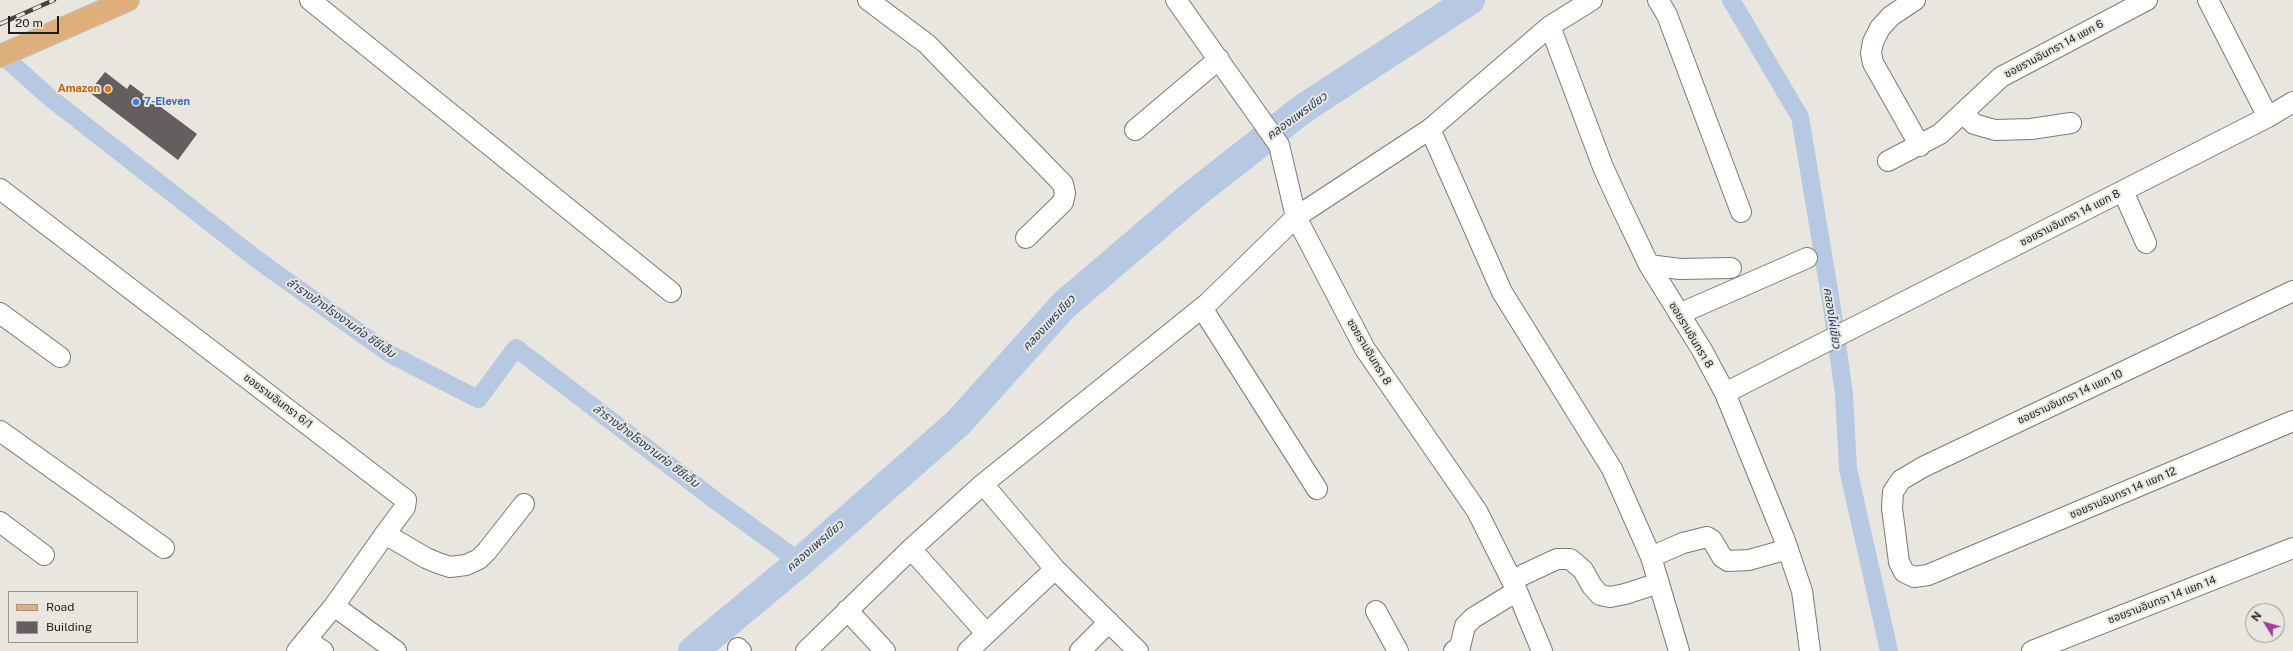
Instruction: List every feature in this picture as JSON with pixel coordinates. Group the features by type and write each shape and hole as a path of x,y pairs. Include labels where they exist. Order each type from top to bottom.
{"main road":[{"path":"7,53 128,0"}],"street":[{"path":"310,0 671,292"},
{"path":"868,0 927,44 1063,184 1065,193 1063,202 1026,238"},
{"name":"ซอยรามอินทรา 8","path":"1176,0 1279,145 1296,216 1365,350 1477,511 1515,586 1542,651"},
{"path":"806,651 911,549 983,484 1202,308 1296,216 1430,128 1550,26 1592,0"},
{"path":"1658,0 1666,15 1741,212"},
{"path":"1915,0 1891,16 1880,28 1873,42 1871,53 1873,63 1920,146"},
{"name":"ซอยรามอินทรา 14 แยก 6","path":"1888,161 1920,146 1940,134 1964,114 2001,77 2147,0"},
{"path":"2208,0 2268,117"},
{"name":"ซอยรามอินทรา 8","path":"1550,26 1603,167 1649,265 1725,393 1788,549 1802,591 1810,651"},
{"path":"1135,130 1219,59"},
{"name":"ซอยรามอินทรา 14 แยก 8","path":"1725,393 2268,117 2293,102"},
{"path":"1964,114 1974,124 1994,130 2031,129 2071,123"},
{"path":"1430,128 1502,292 1612,470 1651,557 1679,651"},
{"name":"ซอยรามอินทรา 6/1","path":"0,188 406,500 405,507 334,606 301,645"},
{"path":"2123,191 2146,243"},
{"path":"1679,314 1807,258"},
{"path":"1649,265 1680,269 1731,268"},
{"name":"ซอยรามอินทรา 14 แยก 10","path":"1954,564 1928,575 1914,576 1904,572 1899,562 1892,508 1893,492 1901,480 1923,468 2293,291"},
{"path":"1202,308 1317,489"},
{"path":"0,312 60,357"},
{"name":"ซอยรามอินทรา 14 แยก 12","path":"1954,564 2293,421"},
{"path":"0,431 164,548"},
{"path":"983,484 1055,569 1138,651"},
{"path":"385,534 426,558 438,563 450,567 466,565 479,559 487,551 524,504"},
{"path":"0,522 44,556"},
{"path":"1651,557 1683,543 1707,537 1712,540 1722,556 1728,561 1749,560 1788,549"},
{"name":"ซอยรามอินทรา 14 แยก 14","path":"2032,651 2052,647 2293,548"},
{"path":"911,549 986,633"},
{"path":"1454,651 1460,647 1465,626 1473,618 1515,586 1557,559 1570,559 1583,570 1592,586 1600,595 1610,597 1625,594 1659,583"},
{"path":"968,651 1055,569"},
{"path":"334,606 396,651"},
{"path":"847,610 885,651"},
{"path":"1376,611 1398,651"},
{"path":"1080,651 1109,622"},
{"path":"301,645 322,651"}],"building":[{"path":"105,72 127,89 130,84 197,134 178,160 89,92"}],"waterway":[{"name":"คลองแพรเขียว","path":"693,651 800,562 958,423 1064,305 1194,194 1304,108 1470,0"},
{"name":"คลองไผ่เขียว","path":"1731,0 1800,117 1832,308 1844,394 1848,469 1889,651"},
{"name":"ลำรางข้างโรงงานท่อ ซีซีเอ็ม","path":"0,53 49,97 259,261 390,354 478,399 516,348 712,498 800,562"}],"railway":[{"path":"0,24 54,0"}],"place":[{"name":"Amazon","path":"108,89"},
{"name":"7-Eleven","path":"136,102"}]}
